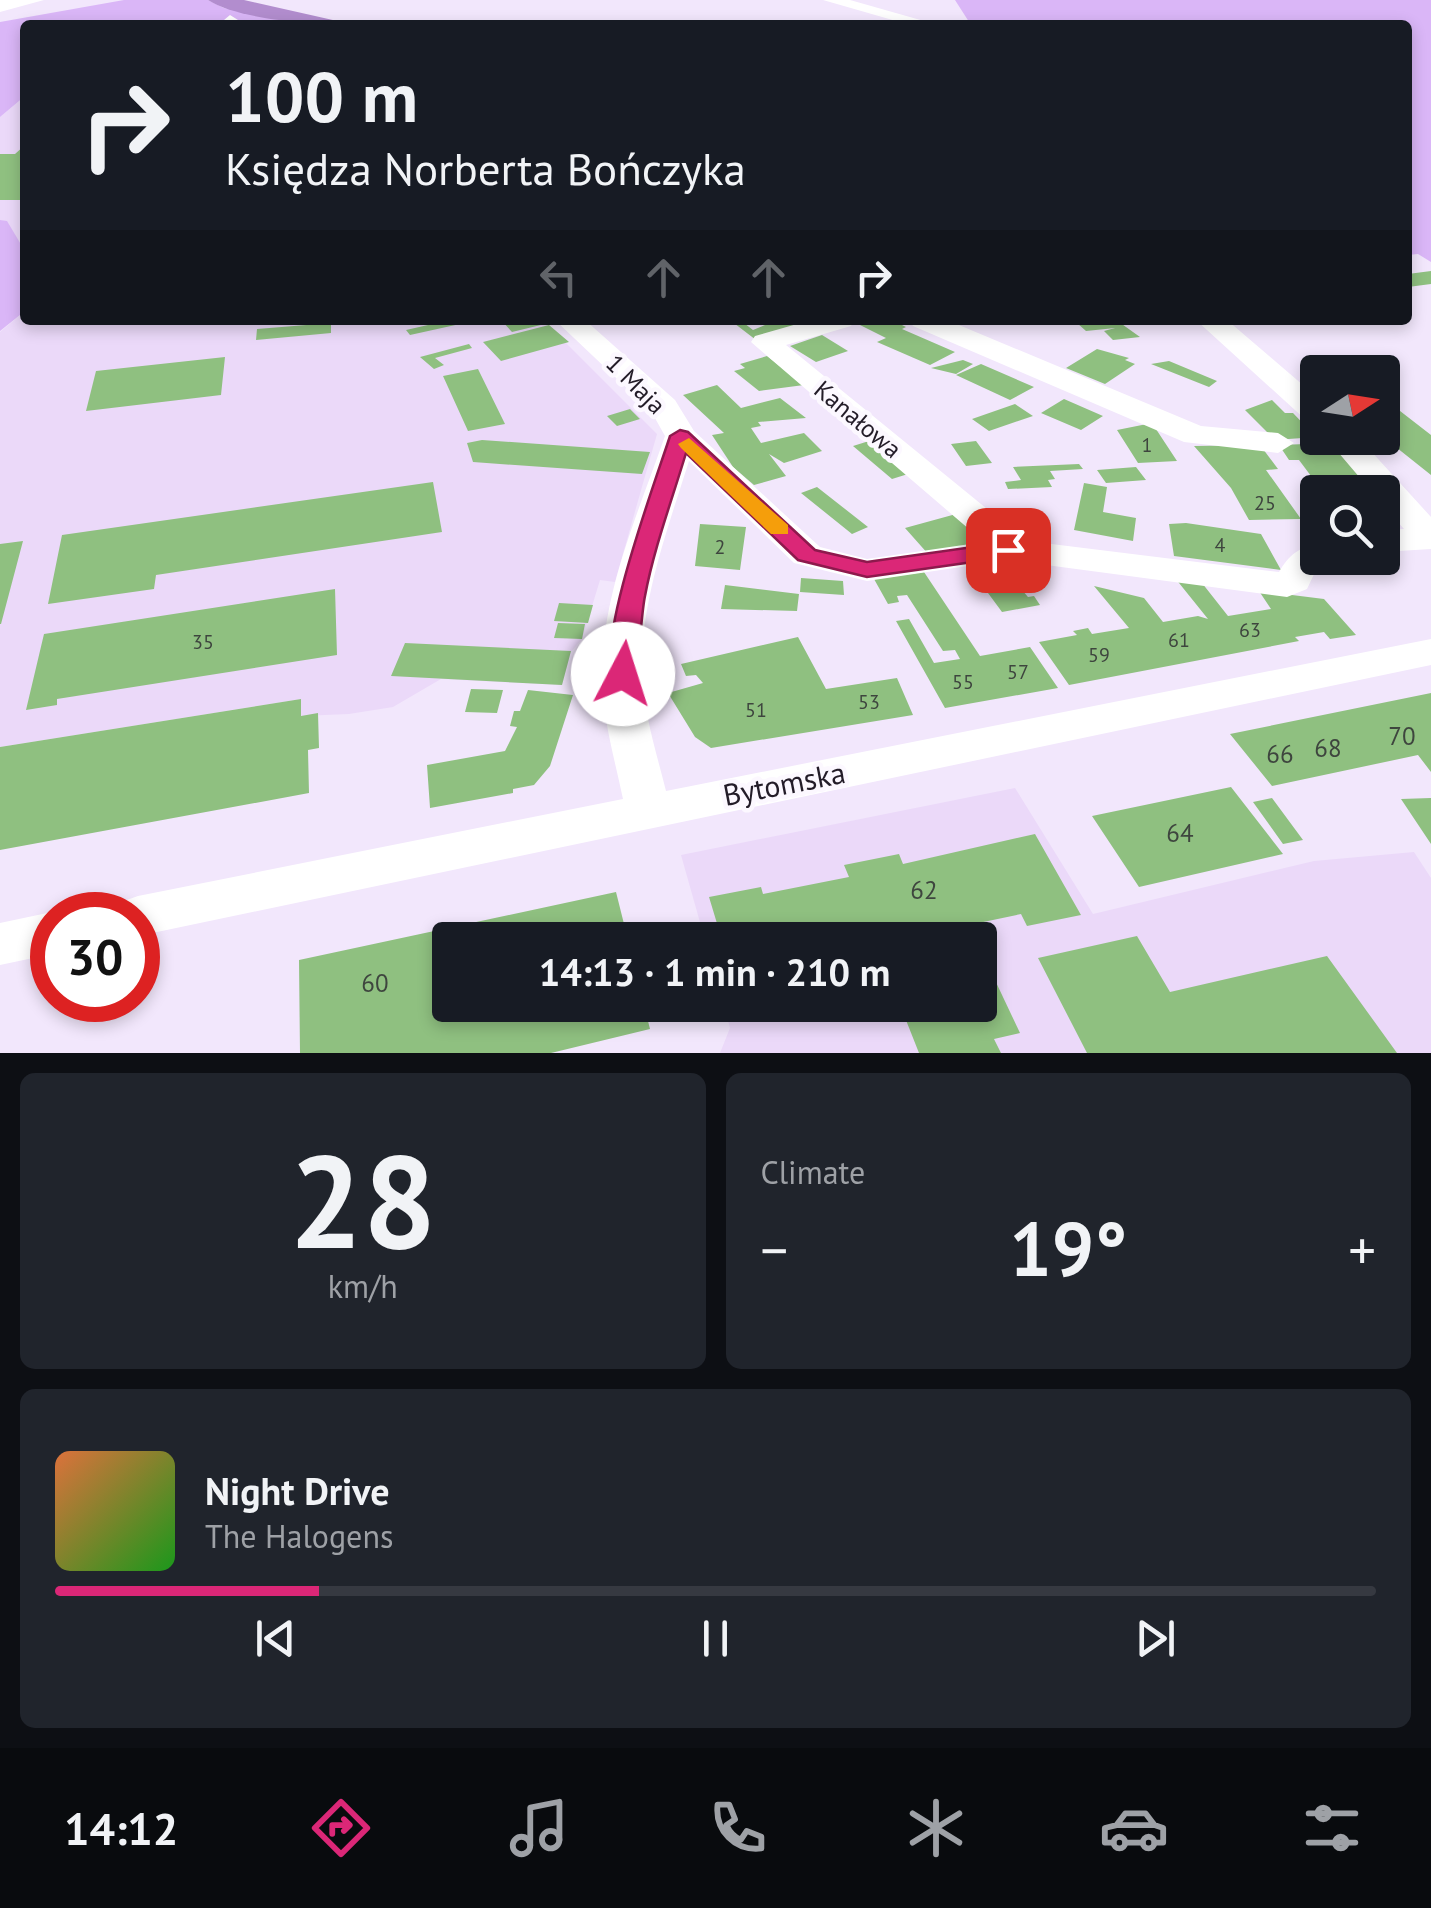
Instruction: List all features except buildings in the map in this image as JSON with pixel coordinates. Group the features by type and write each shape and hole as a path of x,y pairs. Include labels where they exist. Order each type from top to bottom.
{"main road":[{"path":"1,2 34,0"}],"street":[{"path":"831,0 914,20"},
{"path":"894,14 917,4"},
{"name":"1 Maja","path":"575,325 664,406 680,436 633,593 622,653 624,695 648,810"},
{"name":"Kanałowa","path":"825,325 766,342 996,533 1008,550"},
{"path":"935,325 1195,435 1232,442 1278,443"},
{"path":"1216,325 1300,398"},
{"path":"680,436 806,555 867,570 1008,550 1287,585 1294,582 1300,565"},
{"path":"1357,455 1431,538"},
{"path":"1400,541 1431,538"},
{"name":"Bytomska","path":"160,911 1431,652"},
{"path":"0,944 30,938"}],"shaded area":[{"path":"124,0 208,0 224,8 287,20 20,20 20,100 0,117 0,22"},
{"path":"208,0 244,0 333,20 258,17"},
{"path":"955,0 1431,0 1431,262 1412,255 1412,20 968,20"},
{"path":"20,100 20,243 7,222 0,220 0,117"},
{"path":"0,220 7,221 20,243 20,315 0,331"},
{"path":"20,315 20,325 548,325 657,434 615,582 600,580 582,639 571,652 562,685 441,679 393,707 349,714 301,716 301,699 0,747 0,332"},
{"path":"1015,788 1093,914 1314,861 1414,852 1431,878 1431,1053 720,1053 730,1028 728,1022 997,1022 997,922 700,922 681,855"}],"slow traffic":[{"path":"689,444 780,530"}],"route":[{"path":"623,674 622,653 633,593 680,436 806,555 867,570 1008,550"}]}
